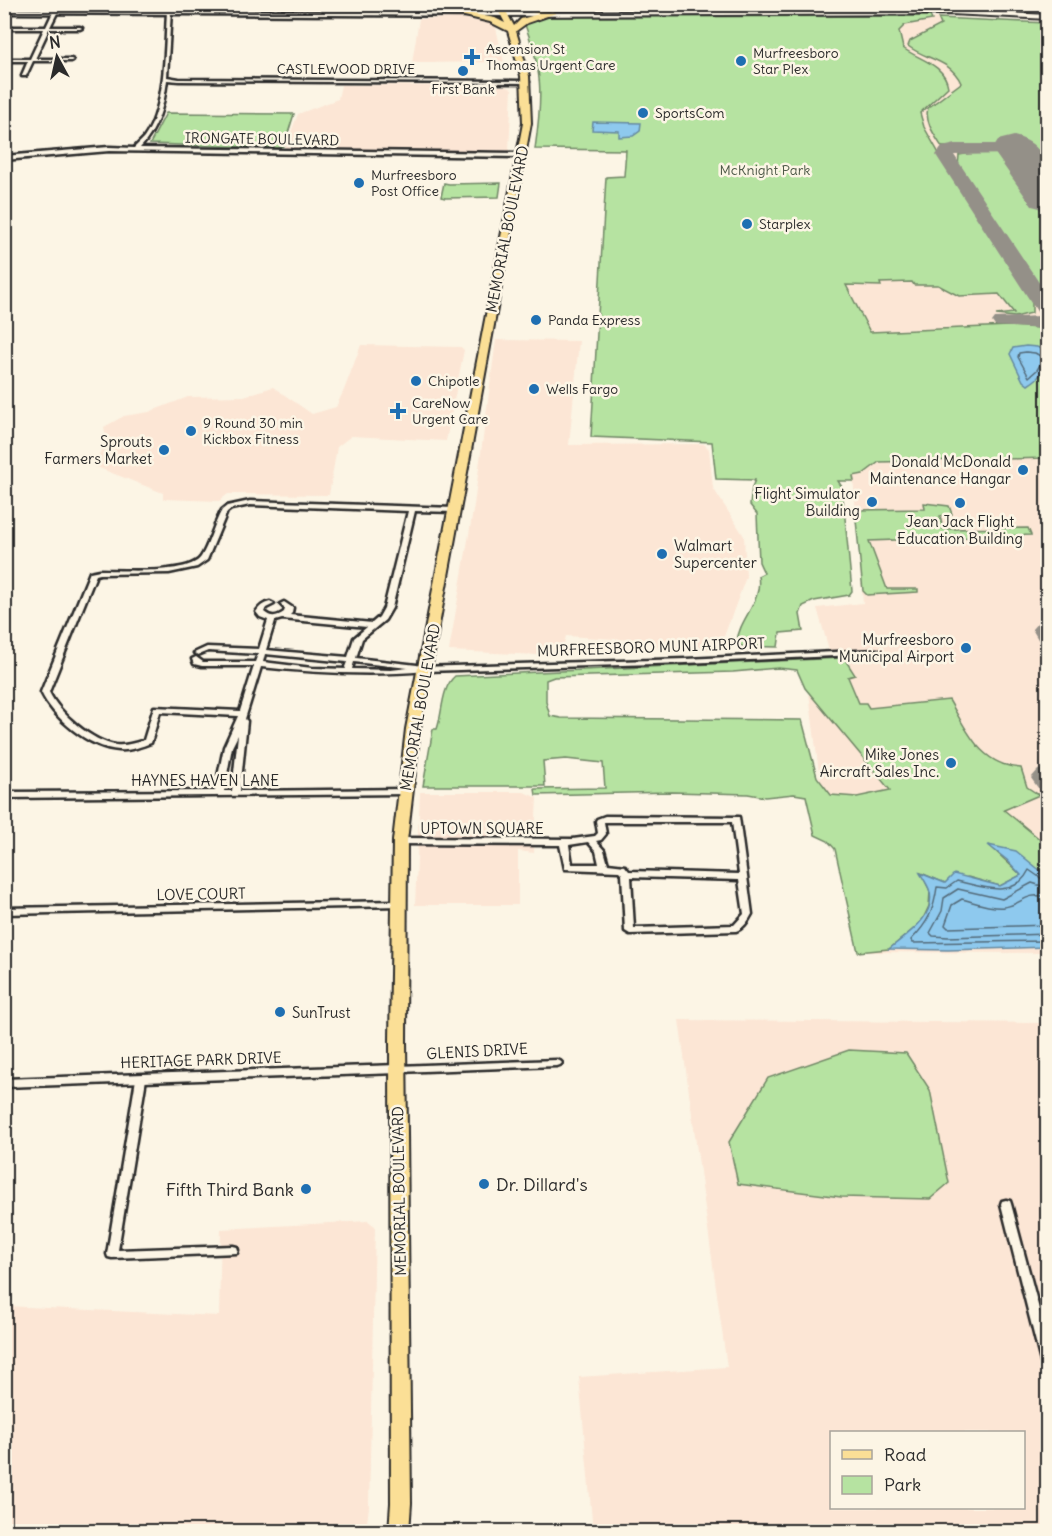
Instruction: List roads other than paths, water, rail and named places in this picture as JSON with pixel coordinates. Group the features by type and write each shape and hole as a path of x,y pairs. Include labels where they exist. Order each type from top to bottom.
{"main road":[{"path":"460,14 482,10 490,4"},
{"name":"MEMORIAL BOULEVARD","path":"399,1532 401,1493 398,1069 400,841 413,729 527,123 527,82 522,55 513,30 498,4"},
{"path":"507,4 548,14"},
{"path":"504,14 951,12 1047,17"},
{"path":"460,14 492,20 513,30 532,18 548,14"}],"street":[{"path":"1007,4 1012,15"},
{"path":"4,11 504,14"},
{"path":"24,75 56,11"},
{"path":"136,150 143,145 156,120 164,78 169,11"},
{"path":"4,28 80,28"},
{"path":"4,60 70,60"},
{"name":"CASTLEWOOD DRIVE","path":"164,78 179,80 527,82"},
{"name":"IRONGATE BOULEVARD","path":"4,158 66,151 136,150 520,155"},
{"path":"243,714 157,709 147,741 136,747 123,749 95,742 52,707 45,692 93,574 181,570 199,565 224,511 237,504 250,502 454,510"},
{"path":"350,666 358,638 381,618 390,603 412,508"},
{"path":"270,604 263,607 261,612 264,616 372,625"},
{"path":"282,617 290,611 284,604"},
{"path":"219,793 228,747 243,714 272,618"},
{"path":"207,649 262,651 350,666 312,670 258,664 202,664 197,662 197,656 207,649"},
{"name":"MURFREESBORO MUNI AIRPORT","path":"350,666 404,672 426,669 877,652"},
{"path":"236,793 243,714"},
{"name":"HAYNES HAVEN LANE","path":"4,795 405,792"},
{"path":"604,867 600,850 591,841 602,834 600,821 605,819 736,819 748,914 746,918 736,928 630,931 626,874 743,877"},
{"name":"UPTOWN SQUARE","path":"400,841 591,841"},
{"name":"UPTOWN SQUARE","path":"564,842 568,867 622,868 626,874"},
{"name":"LOVE COURT","path":"4,912 398,904"},
{"name":"GLENIS DRIVE","path":"398,1069 557,1063"},
{"name":"HERITAGE PARK DRIVE","path":"4,1083 398,1069"},
{"path":"141,1079 112,1254 233,1250"},
{"path":"1006,1204 1047,1366"}],"water":[{"path":"593,122 641,123 640,131 633,136 619,137 619,131 592,130"},
{"path":"1037,347 1045,351 1042,371 1028,385 1023,381 1010,354 1013,348"},
{"path":"988,845 1016,851 1047,876 1047,947 889,949 919,924 929,908 931,899 929,889 920,873 945,883 954,874 1000,886 1021,875"}],"place":[{"name":"Ascension St Thomas Urgent Care","path":"472,57"},
{"name":"Murfreesboro Star Plex","path":"741,61"},
{"name":"First Bank","path":"463,71"},
{"name":"SportsCom","path":"643,113"},
{"name":"Murfreesboro Post Office","path":"359,183"},
{"name":"Starplex","path":"747,224"},
{"name":"Panda Express","path":"536,320"},
{"name":"Chipotle","path":"416,381"},
{"name":"Wells Fargo","path":"534,389"},
{"name":"CareNow Urgent Care","path":"398,411"},
{"name":"9 Round 30 min Kickbox Fitness","path":"191,431"},
{"name":"Sprouts Farmers Market","path":"164,450"},
{"name":"Donald McDonald Maintenance Hangar","path":"1023,470"},
{"name":"Flight Simulator Building","path":"872,502"},
{"name":"Jean Jack Flight Education Building","path":"960,503"},
{"name":"Walmart Supercenter","path":"662,554"},
{"name":"Murfreesboro Municipal Airport","path":"966,648"},
{"name":"Mike Jones Aircraft Sales Inc.","path":"951,763"},
{"name":"SunTrust","path":"280,1012"},
{"name":"Dr. Dillard's","path":"484,1184"},
{"name":"Fifth Third Bank","path":"306,1189"}],"park label":[{"name":"McKnight Park","path":"765,170"}]}
